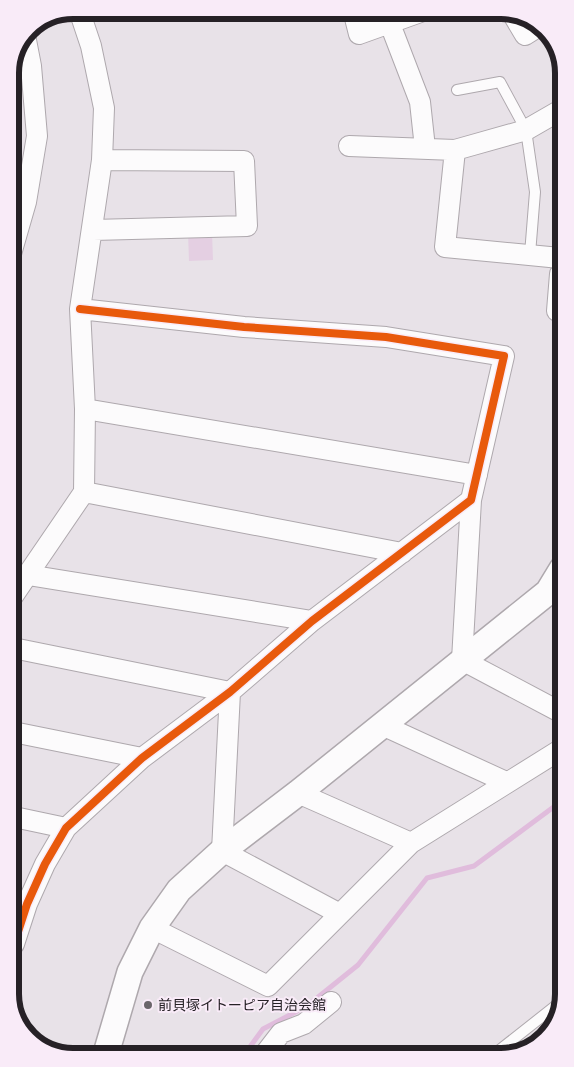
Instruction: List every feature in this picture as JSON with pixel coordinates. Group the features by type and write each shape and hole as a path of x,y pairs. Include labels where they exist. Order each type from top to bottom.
{"street":[{"path":"19,588 84,492 85,409 80,309 102,160 104,108 91,46 82,19"},
{"path":"355,19 358,34 403,19"},
{"path":"517,22 525,35 534,30"},
{"path":"390,24 420,102 425,148"},
{"path":"19,223 26,202 37,136 31,66 27,45"},
{"path":"350,146 455,150 526,130 555,114"},
{"path":"455,150 445,247 555,257"},
{"path":"93,230 247,226 244,161 102,160"},
{"path":"80,309 244,327 386,337 504,356 471,500 462,660"},
{"path":"85,409 477,475"},
{"path":"84,492 402,553"},
{"path":"21,902 66,828 142,758 230,692 312,621 471,500"},
{"path":"28,575 312,621"},
{"path":"107,1048 130,972 152,928 179,890 222,851 298,793 462,660 555,595"},
{"path":"19,649 230,692"},
{"path":"462,660 555,709"},
{"path":"222,851 230,692"},
{"path":"382,725 506,782"},
{"path":"19,733 142,758"},
{"path":"152,928 268,986 411,844 506,782 555,753"},
{"path":"298,793 411,844"},
{"path":"19,818 66,828"},
{"path":"222,851 340,914"},
{"path":"269,1048 281,1033 304,1024 331,1002"}],"lane":[{"path":"457,90 500,82 526,130 536,192 530,254"},
{"path":"502,1048 553,1008"}],"shaded area":[{"path":"188,232 212,232 213,260 189,261"}],"waterway":[{"path":"249,1048 263,1029 307,1006 358,965 427,878 474,866 555,806"}],"cycle path":[{"path":"19,929 27,904 45,864 66,828 142,758 230,692 312,621 471,500 504,356 386,337 244,327 80,309"}],"place":[{"name":"前貝塚イトーピア自治会館","path":"148,1005"}]}
